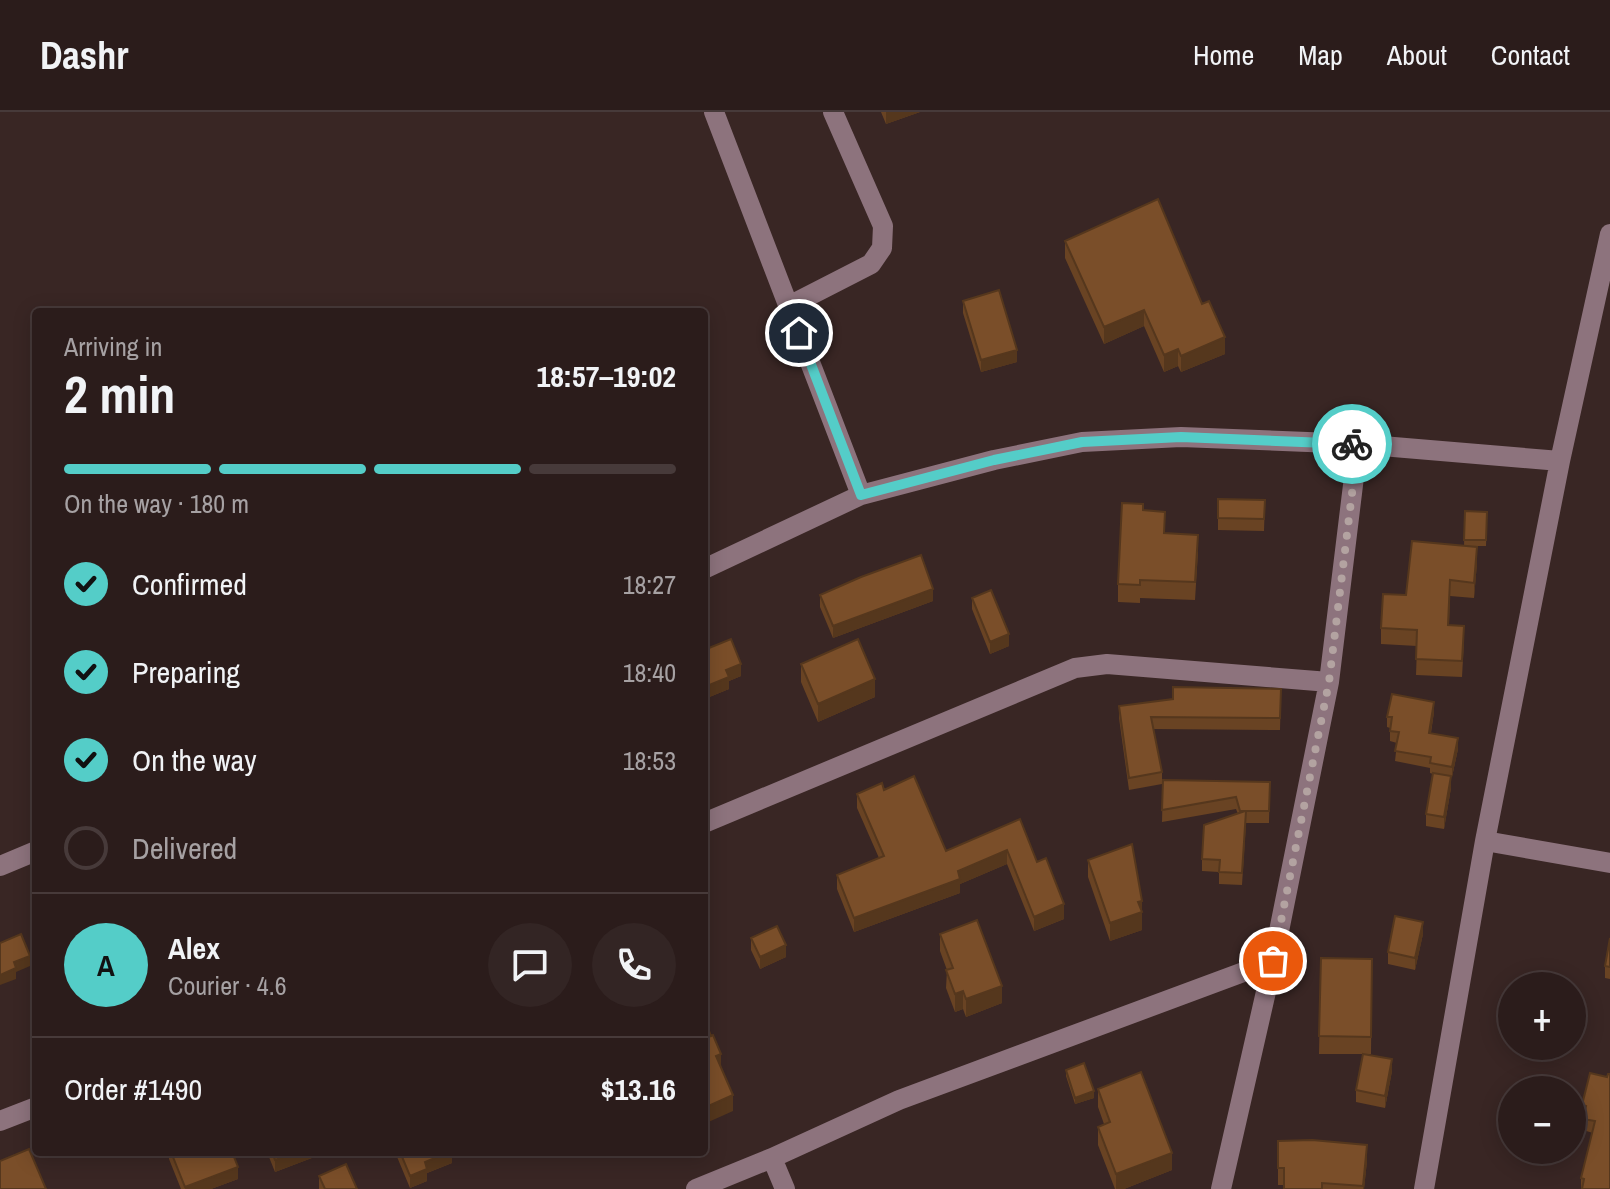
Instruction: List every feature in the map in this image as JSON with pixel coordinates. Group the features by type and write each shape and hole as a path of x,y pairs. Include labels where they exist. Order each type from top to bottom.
{"street":[{"path":"714,112 861,495"},
{"path":"789,306 871,264 882,248 883,226 833,112"},
{"path":"1424,1189 1485,841 1560,461 1610,234"},
{"path":"708,567 861,495 994,460 1082,442 1181,437 1358,444 1560,461"},
{"path":"1221,1189 1273,961 1329,682 1358,444"},
{"path":"708,821 1075,668 1107,664 1329,682"},
{"path":"1485,841 1610,863"},
{"path":"0,866 32,853"},
{"path":"696,1189 899,1100 1273,961"},
{"path":"0,1121 32,1109"},
{"path":"772,1158 785,1189"}],"building":[{"path":"1158,199 1202,304 1209,301 1225,337 1181,356 1178,349 1164,355 1144,310 1104,327 1065,241"},
{"path":"999,290 1017,350 981,360 963,301"},
{"path":"1218,499 1265,500 1264,519 1218,518"},
{"path":"1122,503 1143,504 1143,510 1165,512 1164,533 1198,535 1195,582 1140,580 1140,585 1118,584"},
{"path":"1465,511 1487,512 1486,540 1464,540"},
{"path":"1412,541 1477,547 1474,583 1450,580 1448,625 1464,626 1462,661 1416,659 1417,630 1381,628 1383,594 1406,595"},
{"path":"921,555 933,589 833,626 820,595"},
{"path":"991,590 1009,634 990,642 972,598"},
{"path":"731,639 741,664 726,670 729,677 708,686 708,648"},
{"path":"858,639 875,679 818,704 801,664"},
{"path":"1173,687 1281,689 1280,718 1151,717 1162,772 1129,778 1119,706 1173,699"},
{"path":"1392,694 1434,702 1429,733 1458,738 1452,767 1430,763 1431,757 1395,751 1399,732 1390,731 1392,717 1387,717"},
{"path":"1433,773 1451,776 1444,817 1426,814"},
{"path":"914,776 946,851 1020,819 1037,862 1046,858 1064,904 1034,917 1007,850 958,871 960,879 854,918 837,875 884,856 857,794 882,783 884,790"},
{"path":"1163,780 1270,782 1269,811 1246,811 1242,873 1219,872 1220,860 1202,859 1204,825 1245,811 1240,811 1236,797 1162,810"},
{"path":"1132,844 1142,901 1138,902 1142,912 1110,923 1088,860"},
{"path":"1395,916 1423,922 1415,958 1388,952"},
{"path":"977,920 1002,986 966,999 963,991 955,994 946,970 953,968 940,934"},
{"path":"777,926 786,945 760,957 751,938"},
{"path":"21,934 30,956 14,962 16,968 0,975 0,943"},
{"path":"1610,938 1610,967 1605,966"},
{"path":"1321,958 1372,959 1371,1037 1319,1036"},
{"path":"708,1028 721,1054 716,1056 733,1095 708,1106"},
{"path":"1363,1054 1392,1059 1385,1096 1356,1090"},
{"path":"1084,1063 1094,1091 1075,1098 1066,1070"},
{"path":"1141,1072 1172,1153 1116,1174 1098,1127 1110,1122 1098,1089"},
{"path":"1590,1073 1607,1077 1610,1074 1610,1189 1582,1189 1584,1179 1581,1178 1595,1121 1586,1120 1586,1089"},
{"path":"1312,1140 1367,1145 1363,1186 1322,1183 1322,1189 1284,1189 1284,1168 1278,1168 1278,1141"},
{"path":"29,1149 46,1189 0,1189 0,1161"},
{"path":"173,1156 234,1156 238,1167 185,1187"},
{"path":"402,1156 439,1156 425,1162 427,1169 410,1176"},
{"path":"346,1164 357,1189 325,1189 319,1176"}],"way so far":[{"path":"1273,961 1329,682 1358,444 1352,444"}],"route":[{"path":"799,333 861,495 994,460 1082,442 1181,437 1352,444"}]}
